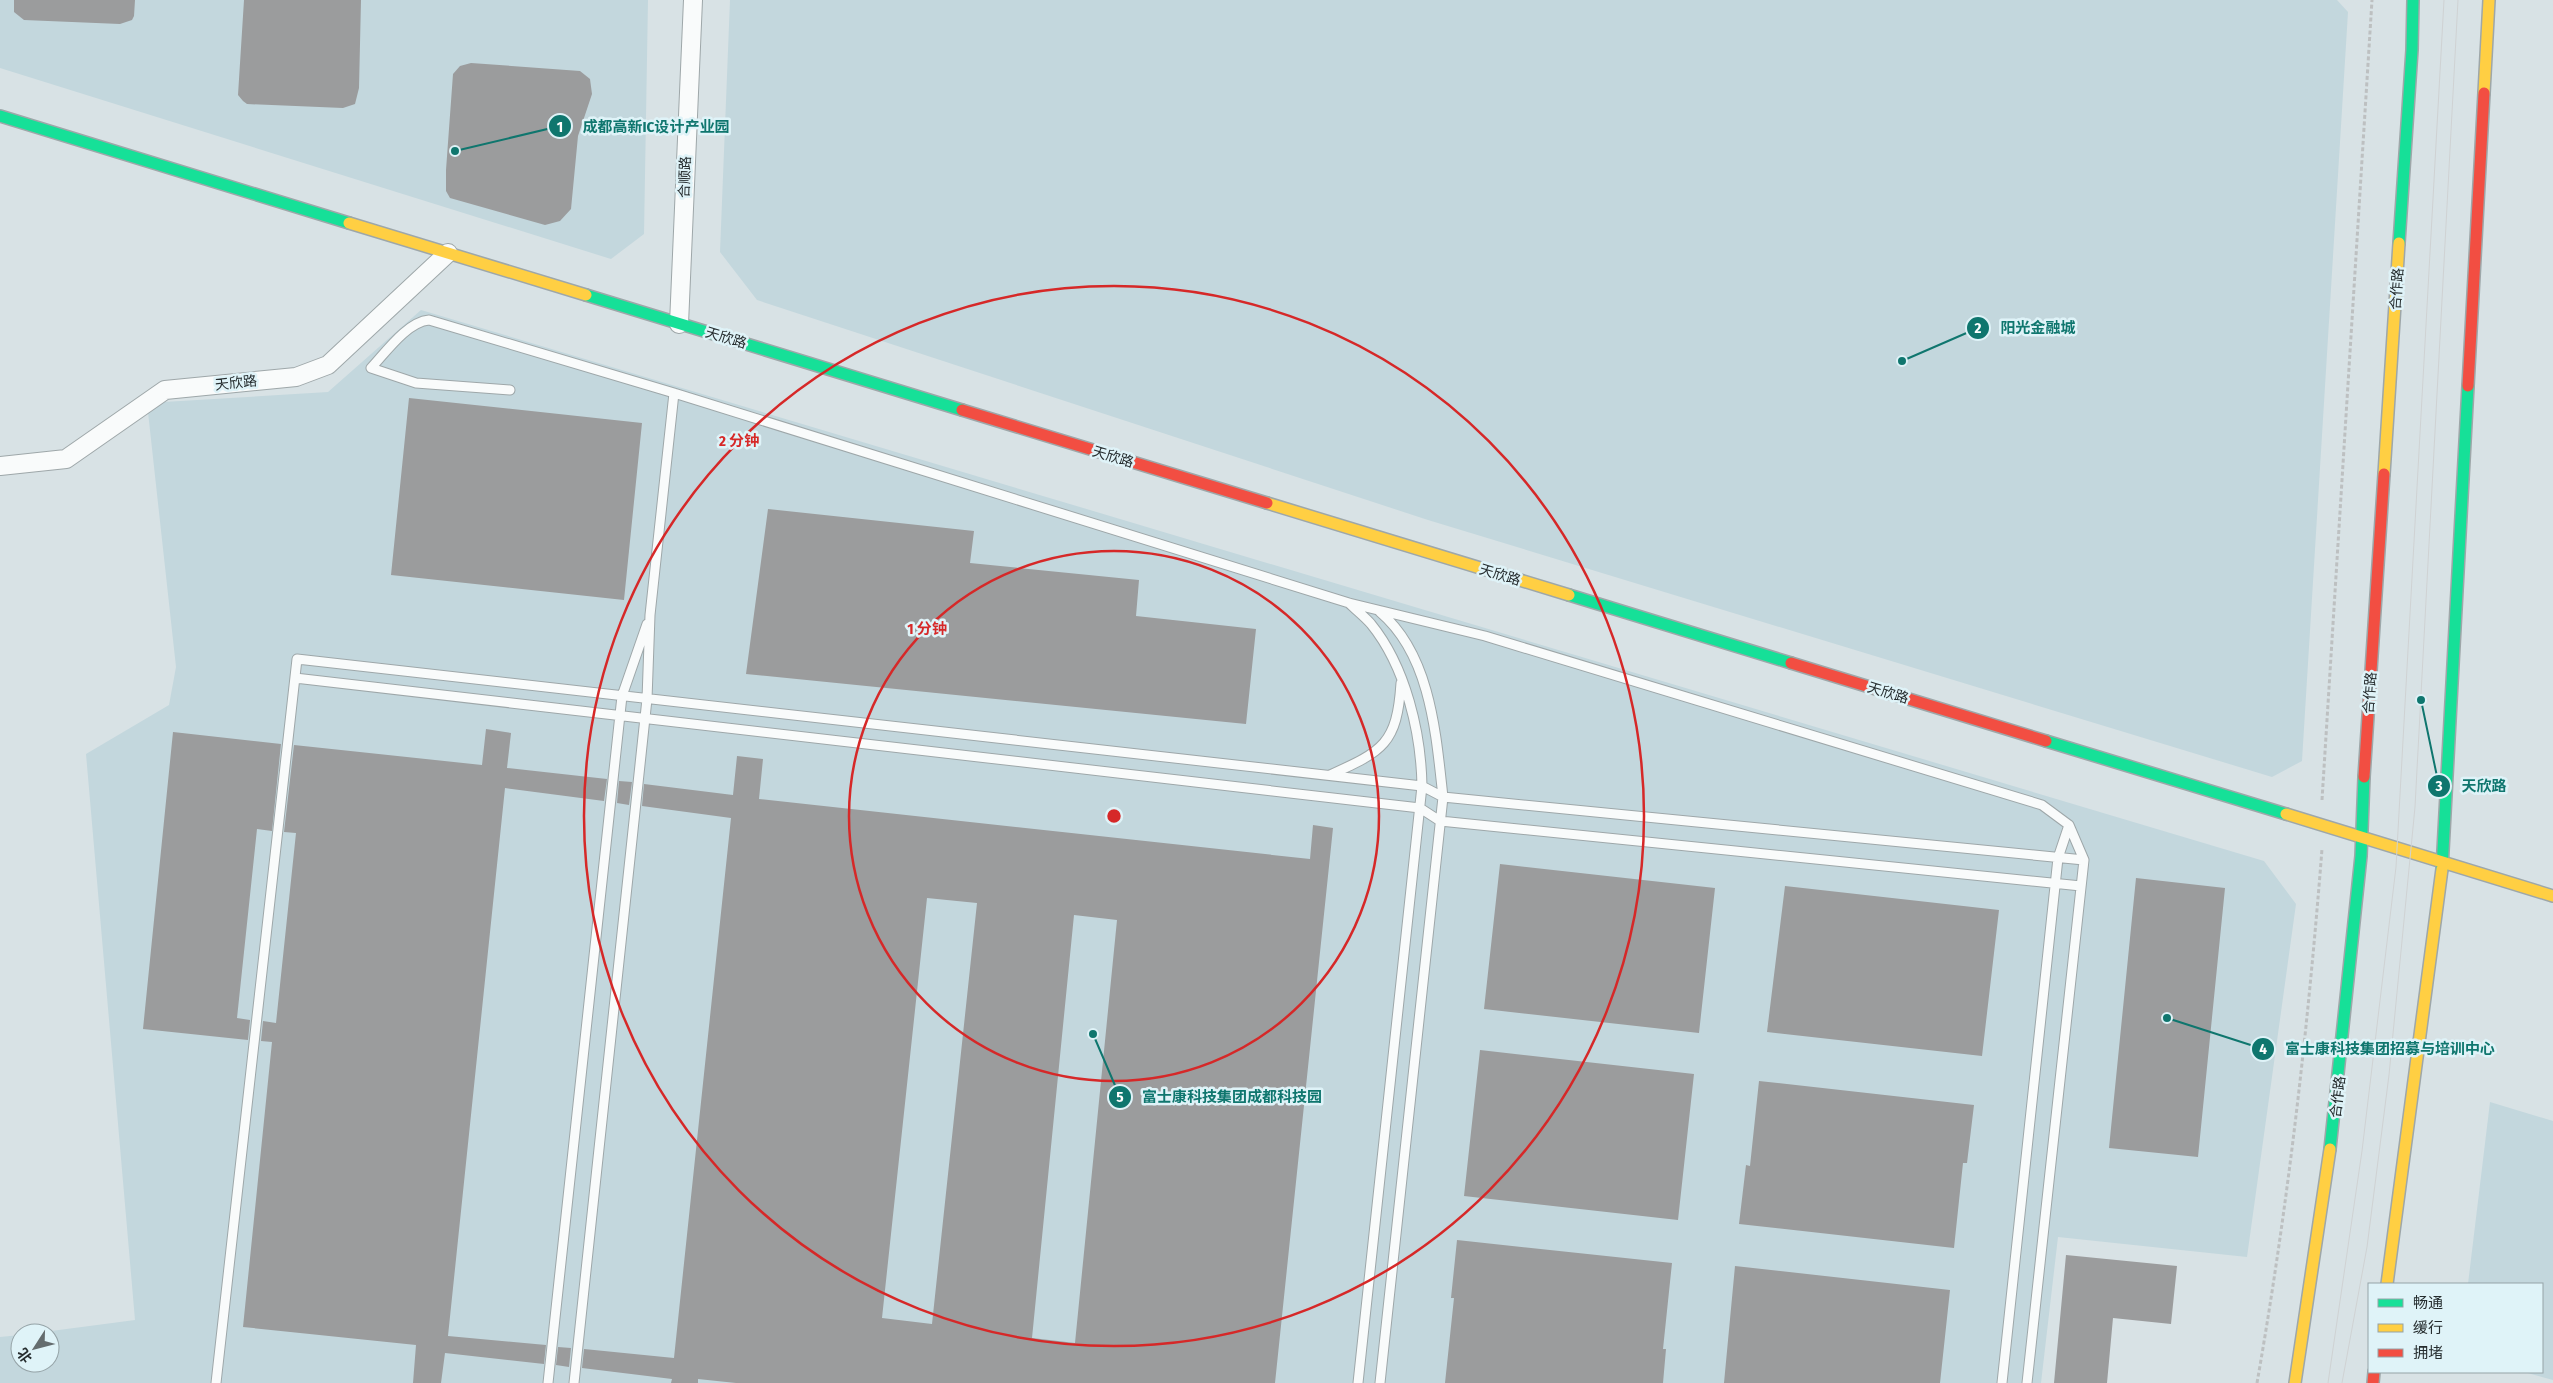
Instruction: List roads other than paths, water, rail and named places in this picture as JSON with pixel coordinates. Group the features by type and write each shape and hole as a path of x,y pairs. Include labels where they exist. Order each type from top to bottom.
{"main road":[{"name":"合作路","path":"2295,1383 2313,1286 2344,1048 2361,856 2360,838 2412,60 2413,0"},
{"path":"2387,1283 2443,863 2489,0"},
{"name":"天欣路","path":"0,116 2553,896"}],"street":[{"name":"合顺路","path":"679,324 693,0"},
{"name":"天欣路","path":"0,466 66,459 164,390 296,377 328,365 448,253"}],"lane":[{"path":"510,390 416,383 371,368 404,334 421,321 429,320 674,393 1380,612 1395,625 1408,647 1422,682 1434,723 1443,797 1380,1383"},
{"path":"574,1383 647,699 650,615 674,393"},
{"path":"1349,603 1372,625 1402,678 1412,710 1421,757 1422,786 1358,1383"},
{"path":"1349,603 1485,636 2042,805 2069,825 2084,860 2027,1383"},
{"path":"548,1383 622,696 650,615"},
{"path":"216,1383 297,659 1422,786 1443,797 2084,860"},
{"path":"295,678 1420,808 1440,821 2081,886"},
{"path":"1329,776 1379,750 1393,732 1399,708 1402,678"},
{"path":"2002,1383 2055,882 2058,858 2069,825"}],"tram line":[{"path":"2328,1383 2362,1151 2396,867 2444,0"},
{"path":"2342,1383 2367,1247 2389,1075 2415,807 2458,0"}],"place":[{"name":"成都高新IC设计产业园","path":"455,151"},
{"name":"阳光金融城","path":"1902,361"},
{"name":"天欣路","path":"2421,700"},
{"name":"富士康科技集团招募与培训中心","path":"2167,1018"},
{"name":"富士康科技集团成都科技园","path":"1093,1034"}]}
